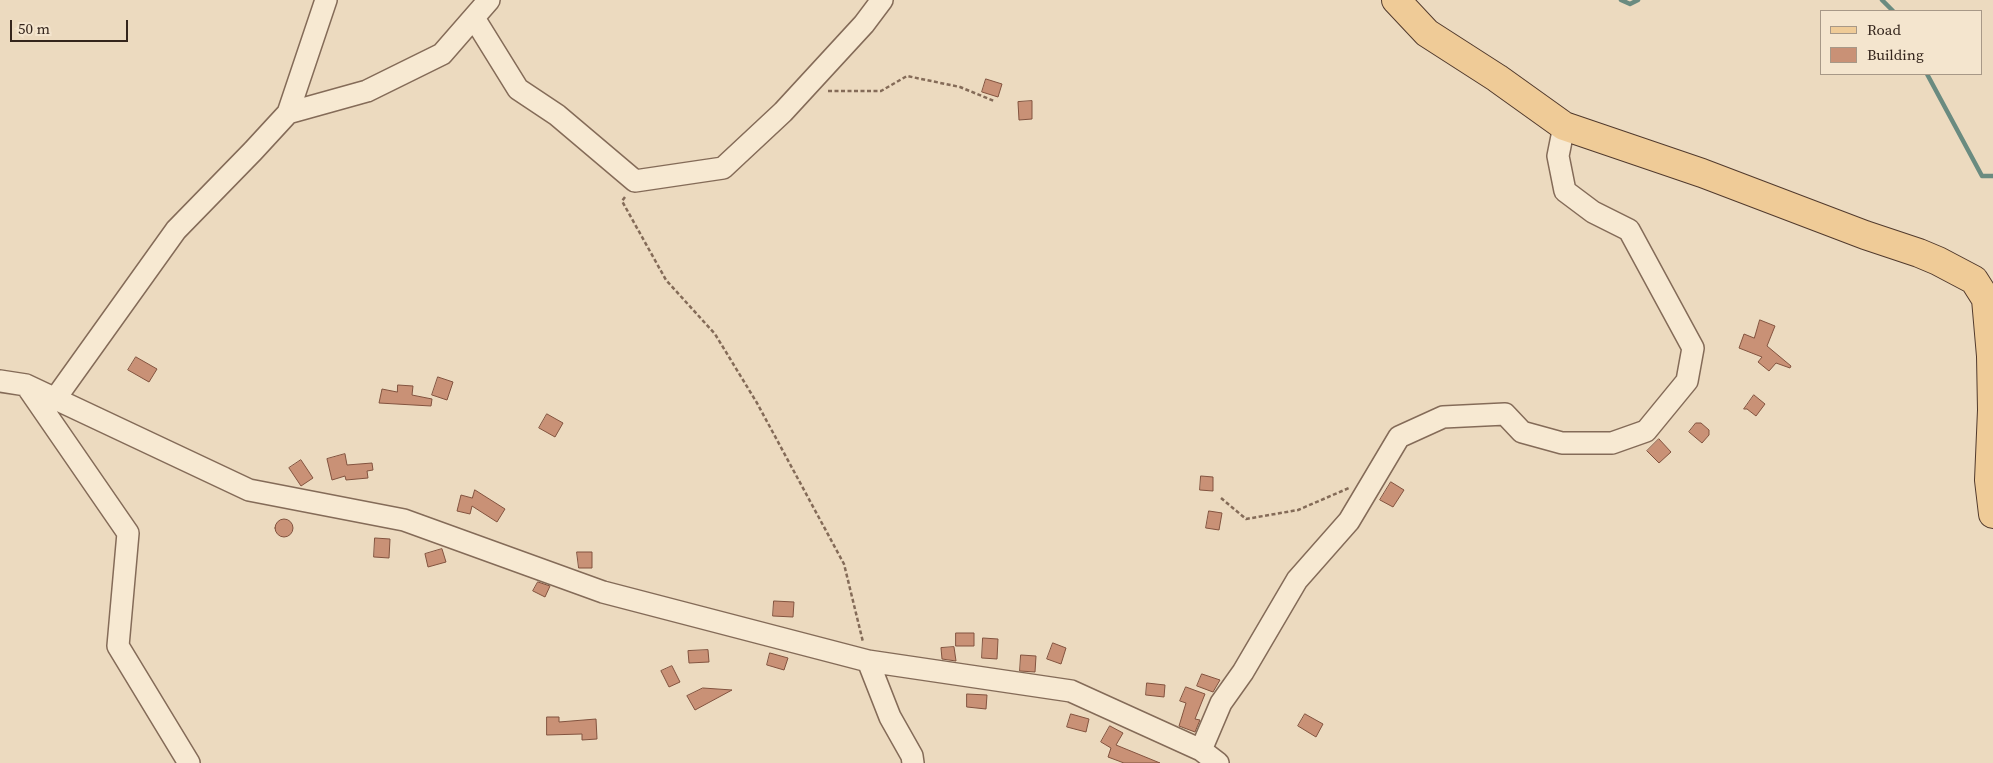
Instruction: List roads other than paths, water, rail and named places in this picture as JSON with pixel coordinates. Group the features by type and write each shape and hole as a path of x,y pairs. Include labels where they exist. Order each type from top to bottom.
{"main road":[{"path":"1396,0 1427,33 1497,78 1564,126 1702,173 1865,235 1919,253 1974,280 1986,299 1990,347 1992,410 1989,480 1993,514"}],"street":[{"path":"55,399 176,230 288,113 326,0"},
{"path":"288,113 367,91 442,54 489,0"},
{"path":"474,18 518,89 557,115 635,181 723,168 783,112 864,24 882,0"},
{"path":"1201,750 1221,703 1243,672 1297,580 1349,521 1399,437 1443,417 1505,414 1522,432 1562,443 1612,443 1646,431 1687,381 1693,348 1630,230 1593,212 1566,190 1558,156 1564,126"},
{"path":"0,381 26,385 249,490 404,520 603,592 868,661 1071,691 1201,750 1218,763"},
{"path":"26,385 128,533 118,646 189,763"},
{"path":"868,661 890,717 912,756 912,763"}],"waterway":[{"path":"1621,0 1630,4 1638,0"},
{"path":"1882,0 1892,10"},
{"path":"1928,75 1982,176 1993,176"}]}
